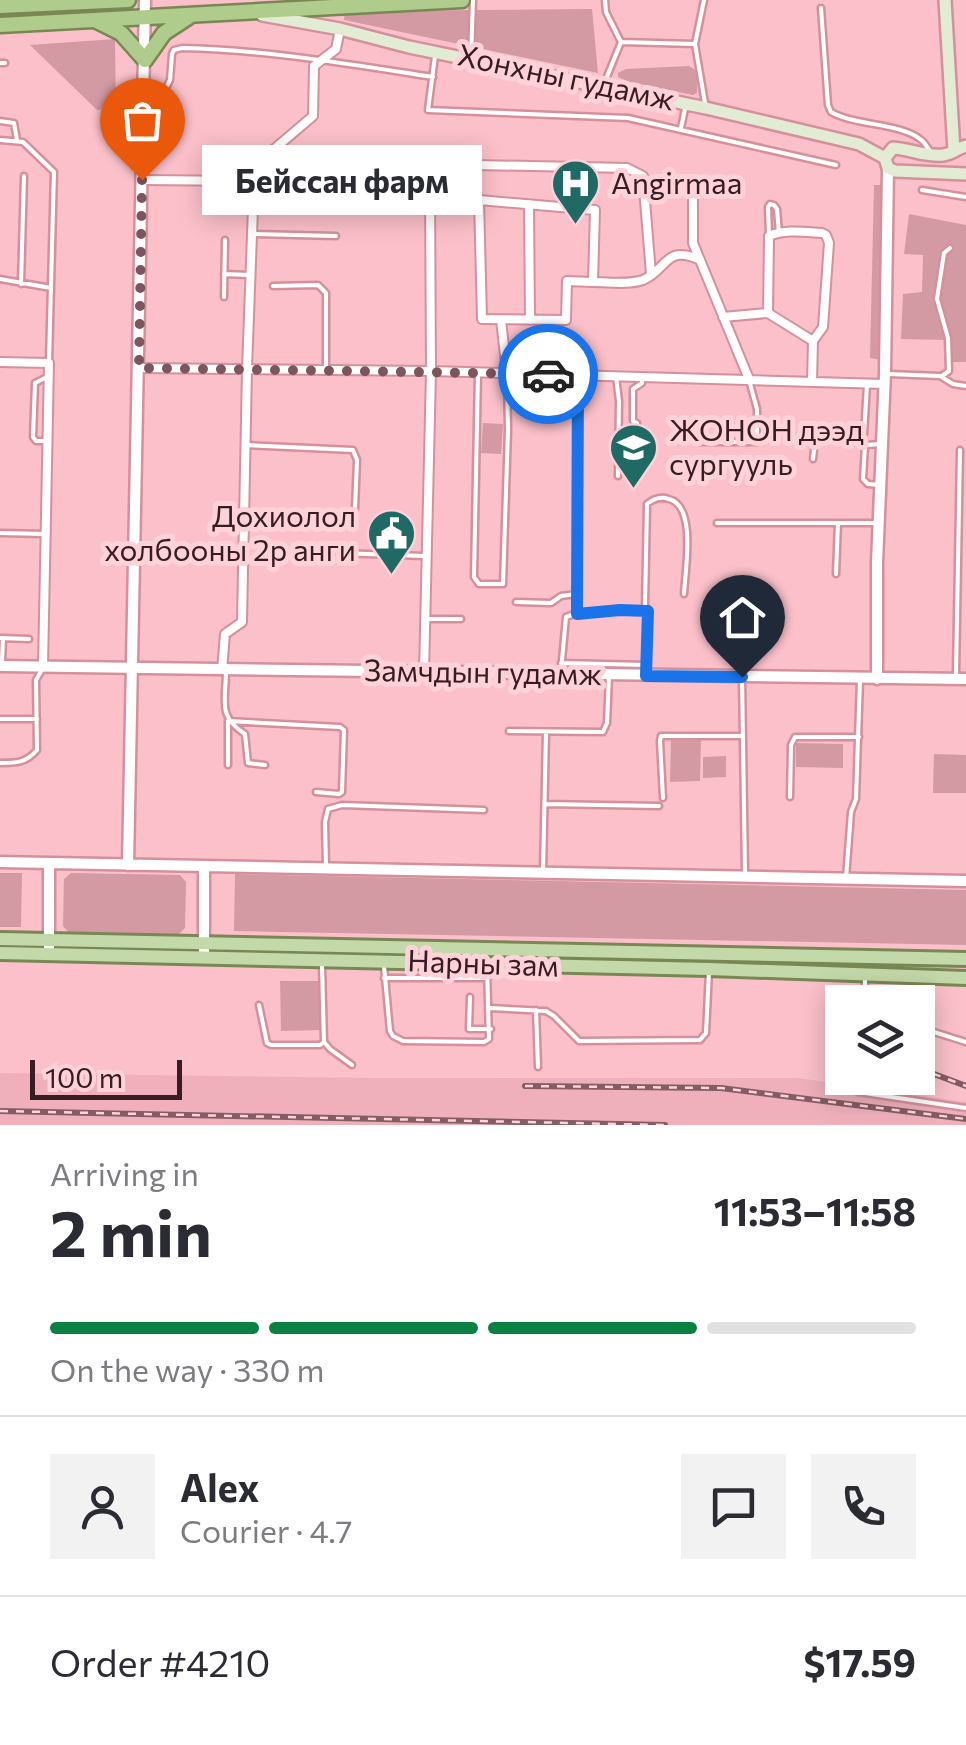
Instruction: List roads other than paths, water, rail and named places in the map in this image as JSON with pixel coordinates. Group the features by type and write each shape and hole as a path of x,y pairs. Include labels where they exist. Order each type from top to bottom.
{"highway":[{"path":"0,6 128,0"},
{"path":"0,25 91,19 145,8 194,14 462,0"},
{"path":"91,19 121,33 145,60 164,33 194,14"}],"main road":[{"path":"945,0 960,149 934,156 893,148 887,163 896,171 966,174"},
{"name":"Хонхны гудамж","path":"243,12 340,28 686,103 858,144 887,163"},
{"name":"Нарны зам","path":"0,940 49,947 966,959"},
{"name":"Нарны зам","path":"0,954 49,947"},
{"name":"Нарны зам","path":"204,950 487,971 709,969 966,978"}],"street":[{"path":"128,865 145,8"},
{"path":"224,670 225,634 242,622 254,181 266,156 313,116 314,66 336,49 340,28"},
{"path":"877,679 887,163"},
{"path":"424,672 432,371 430,190 426,176 429,164 628,168 642,176 651,274"},
{"path":"142,180 254,181"},
{"path":"693,188 693,243 749,380"},
{"path":"430,190 479,200 595,210 593,282"},
{"path":"479,200 482,320 566,320 567,282 634,282 647,278 670,257 688,255 700,260"},
{"path":"529,204 530,320"},
{"path":"768,313 774,234 822,232 829,244 823,327 813,341 812,382"},
{"path":"723,316 768,313 813,341"},
{"path":"502,320 506,373"},
{"path":"0,362 49,363 43,667"},
{"path":"139,368 478,372 867,384 885,379"},
{"name":"Замчдын гудамж","path":"1,666 424,672 561,669 609,675 646,671 742,677 961,679"},
{"path":"0,862 966,881"},
{"path":"49,863 49,947"},
{"path":"204,867 204,950"}],"lane":[{"path":"470,58 473,0"},
{"path":"604,86 621,42 606,12 606,0"},
{"path":"704,0 695,44 706,108"},
{"path":"821,8 831,112 920,138 934,156"},
{"path":"621,42 695,44"},
{"path":"144,93 166,88 174,50 182,48 321,59 432,77"},
{"path":"436,51 428,110 628,118 836,165"},
{"path":"681,128 686,103"},
{"path":"0,121 14,123 17,140"},
{"path":"0,140 23,142 54,172 49,363"},
{"path":"21,284 24,176"},
{"path":"254,181 348,183"},
{"path":"922,190 966,197"},
{"path":"770,204 778,209 774,234 768,207 770,204"},
{"path":"252,234 336,236"},
{"path":"224,297 225,240"},
{"path":"885,379 942,376 949,371 948,338 938,298 944,254 950,248"},
{"path":"224,274 252,275"},
{"path":"0,279 51,288"},
{"path":"273,286 318,285 326,293 326,370"},
{"path":"478,372 474,577 479,584 503,584 506,373"},
{"path":"577,614 578,375"},
{"path":"48,441 36,441 33,437 33,396 35,384 49,376"},
{"path":"616,376 618,476"},
{"path":"637,446 637,423 632,420 633,389 642,383 642,376"},
{"path":"942,376 953,384 966,386"},
{"path":"700,442 757,442 757,409 749,380"},
{"path":"867,384 863,479 868,484 880,484"},
{"path":"813,459 816,431 864,434"},
{"path":"246,444 353,450 355,509"},
{"path":"864,446 882,444"},
{"path":"960,450 961,679"},
{"path":"648,611 620,610 566,618 561,669 646,671 648,611 647,504 656,498 671,499 682,507 687,522 684,594"},
{"path":"717,523 878,524"},
{"path":"836,574 838,523"},
{"path":"0,533 46,534"},
{"path":"339,552 427,556"},
{"path":"516,602 551,603 560,596 576,594"},
{"path":"958,594 966,595"},
{"path":"426,619 462,619"},
{"path":"1,666 2,638 30,638"},
{"path":"0,764 21,762 37,750 36,680 43,667"},
{"path":"224,670 228,721 245,734 248,763 265,765"},
{"path":"510,731 603,732 609,675"},
{"path":"742,677 746,876"},
{"path":"846,878 851,812 856,798 860,678"},
{"path":"0,719 37,719"},
{"path":"228,721 228,765"},
{"path":"228,721 344,730 342,792 316,792"},
{"path":"543,872 546,732"},
{"path":"662,798 661,736 743,736"},
{"path":"790,797 791,745 795,738 859,737"},
{"path":"545,804 660,806"},
{"path":"326,868 328,809 342,805 484,810"},
{"path":"322,960 324,1042 352,1066"},
{"path":"383,962 384,978 390,1031 398,1039 490,1040 487,971 384,978"},
{"path":"490,1008 546,1011 578,1041 700,1040 706,1033 709,969"},
{"path":"865,975 865,985"},
{"path":"470,997 469,1029 490,1029"},
{"path":"260,1005 267,1042 271,1045 324,1042"},
{"path":"536,1010 538,1067"},
{"path":"935,1032 966,1042"},
{"path":"878,1095 966,1108"}],"railway":[{"path":"935,1074 966,1086"},
{"path":"525,1086 721,1088 966,1119"},
{"path":"0,1111 665,1125"}],"place":[{"name":"Бейссан фарм","path":"142,180"},
{"name":"Angirmaa","path":"576,226"},
{"name":"ЖОНОН дээд сургууль","path":"634,490"},
{"name":"Дохиолол холбооны 2р анги","path":"391,576"}]}
